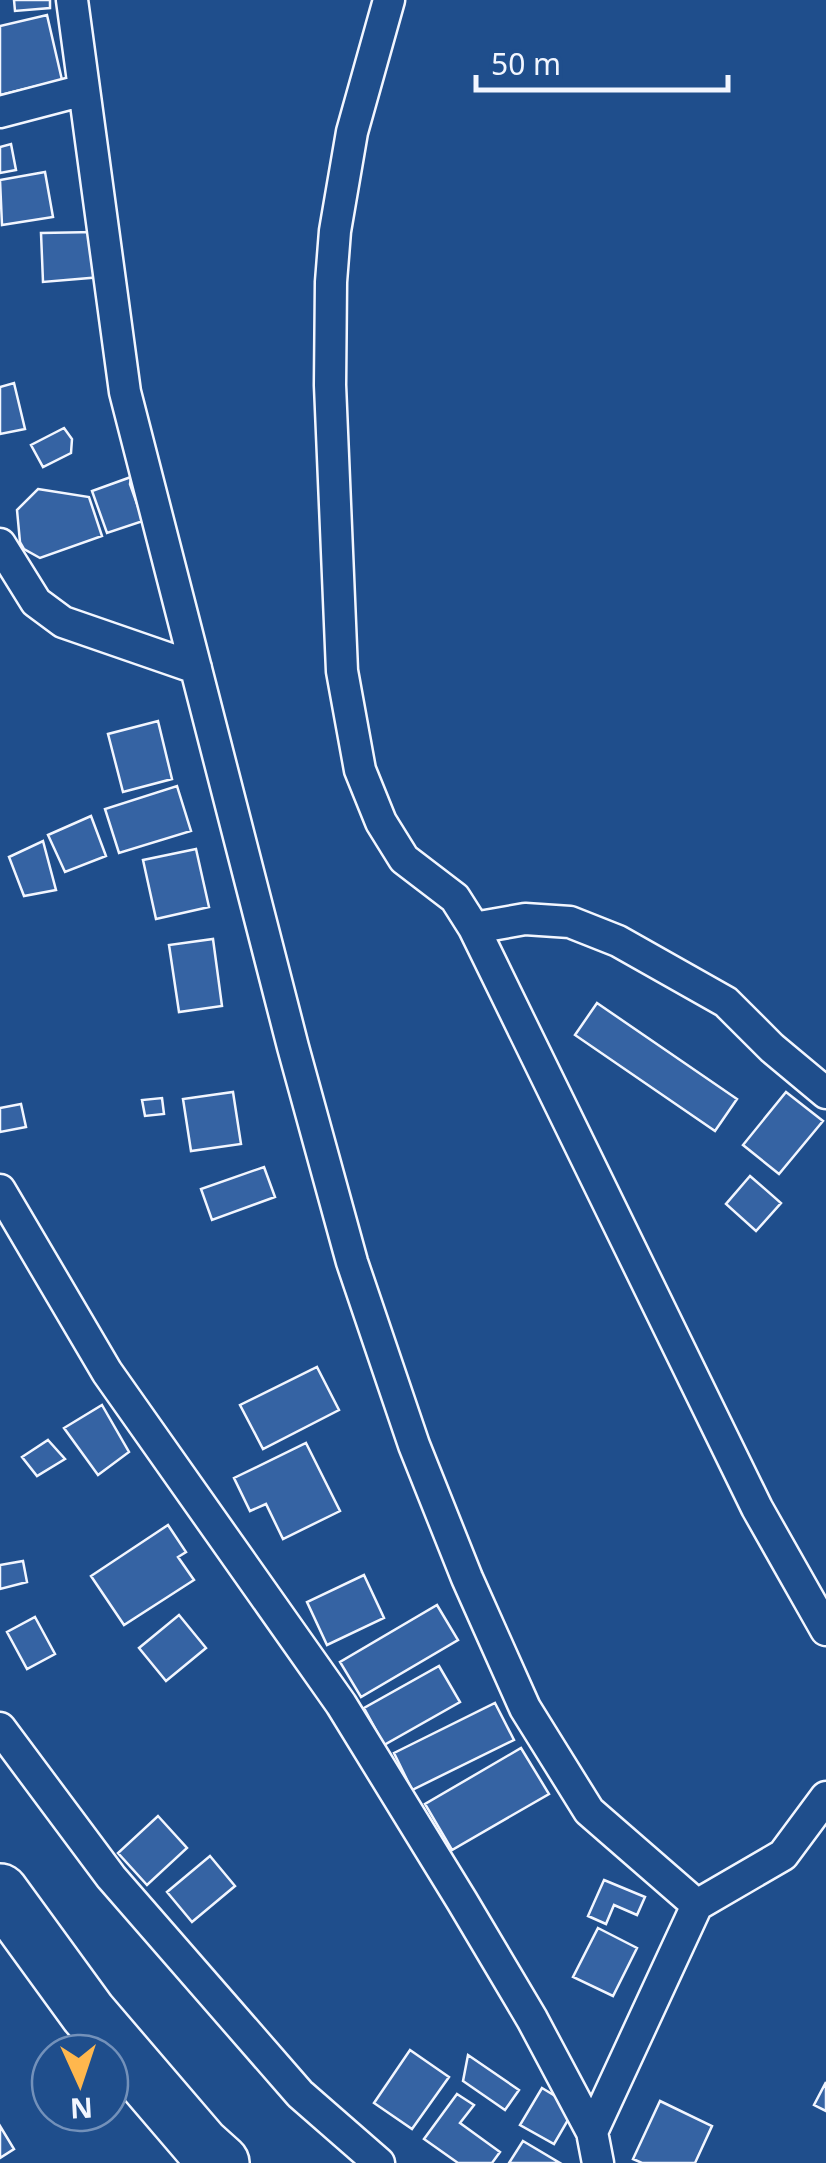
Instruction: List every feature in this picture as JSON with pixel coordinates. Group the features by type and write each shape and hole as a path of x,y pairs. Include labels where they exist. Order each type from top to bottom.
{"highway":[{"path":"0,1892 88,2013 201,2145 221,2163"}],"street":[{"path":"72,0 125,392 352,1262 414,1445 524,1708 589,1811 698,1906"},
{"path":"389,0 352,132 330,282 330,385 342,671 360,770 381,822 404,859 455,898 474,928 757,1508 826,1630"},
{"path":"0,112 84,90"},
{"path":"0,544 36,602 63,622 196,668"},
{"path":"474,928 525,919 570,922 618,941 726,1002 772,1048 826,1093"},
{"path":"0,1190 107,1372 341,1704 532,2018 592,2132 598,2163"},
{"path":"0,1728 111,1877 300,2094 379,2163"},
{"path":"592,2132 698,1906 783,1854 826,1798"}],"building":[{"path":"14,0 50,0 50,8 15,11"},
{"path":"47,15 62,80 0,95 0,26"},
{"path":"11,144 16,170 0,173 0,147"},
{"path":"45,172 53,217 2,225 0,180"},
{"path":"95,232 101,277 43,282 41,233"},
{"path":"14,383 25,429 0,434 0,387"},
{"path":"64,428 72,439 71,453 43,467 31,445"},
{"path":"131,477 143,521 107,533 92,491"},
{"path":"38,489 89,497 102,536 40,558 24,549 17,510"},
{"path":"158,721 172,779 123,792 108,734"},
{"path":"177,786 191,831 119,853 105,809"},
{"path":"91,816 106,856 65,872 48,835"},
{"path":"43,841 56,890 24,896 9,857"},
{"path":"196,849 209,907 156,919 143,860"},
{"path":"213,939 222,1006 179,1012 169,945"},
{"path":"597,1003 737,1099 715,1131 575,1035"},
{"path":"233,1092 241,1144 191,1151 183,1099"},
{"path":"786,1092 823,1121 779,1174 743,1145"},
{"path":"162,1098 164,1114 145,1116 142,1100"},
{"path":"21,1104 26,1127 0,1132 0,1108"},
{"path":"264,1167 275,1197 212,1220 201,1189"},
{"path":"750,1176 781,1203 756,1231 726,1204"},
{"path":"317,1367 339,1410 263,1449 240,1405"},
{"path":"102,1405 129,1452 98,1475 64,1428"},
{"path":"48,1440 65,1459 37,1476 22,1457"},
{"path":"306,1443 340,1511 283,1539 266,1504 250,1511 234,1478"},
{"path":"168,1525 186,1552 178,1557 194,1580 124,1625 91,1576"},
{"path":"23,1561 27,1582 0,1589 0,1565"},
{"path":"364,1575 384,1618 327,1645 307,1602"},
{"path":"437,1605 458,1640 361,1697 340,1662"},
{"path":"179,1615 206,1648 166,1681 139,1648"},
{"path":"35,1617 55,1654 27,1669 7,1632"},
{"path":"439,1666 460,1702 384,1745 364,1708"},
{"path":"495,1703 514,1740 412,1790 394,1753"},
{"path":"521,1748 549,1794 452,1850 425,1804"},
{"path":"158,1816 187,1848 147,1885 118,1853"},
{"path":"210,1856 235,1886 192,1922 167,1892"},
{"path":"604,1880 645,1897 637,1915 614,1905 606,1924 588,1916"},
{"path":"598,1928 637,1948 613,1996 573,1977"},
{"path":"410,2050 449,2077 412,2129 374,2103"},
{"path":"468,2055 519,2090 505,2110 463,2081"},
{"path":"826,2082 826,2111 814,2105"},
{"path":"542,2088 575,2108 554,2144 520,2125"},
{"path":"457,2094 474,2105 460,2123 500,2152 492,2163 458,2163 424,2139"},
{"path":"660,2101 712,2126 695,2163 642,2163 633,2159"},
{"path":"0,2126 14,2149 0,2158"},
{"path":"523,2141 560,2163 509,2163"}]}
